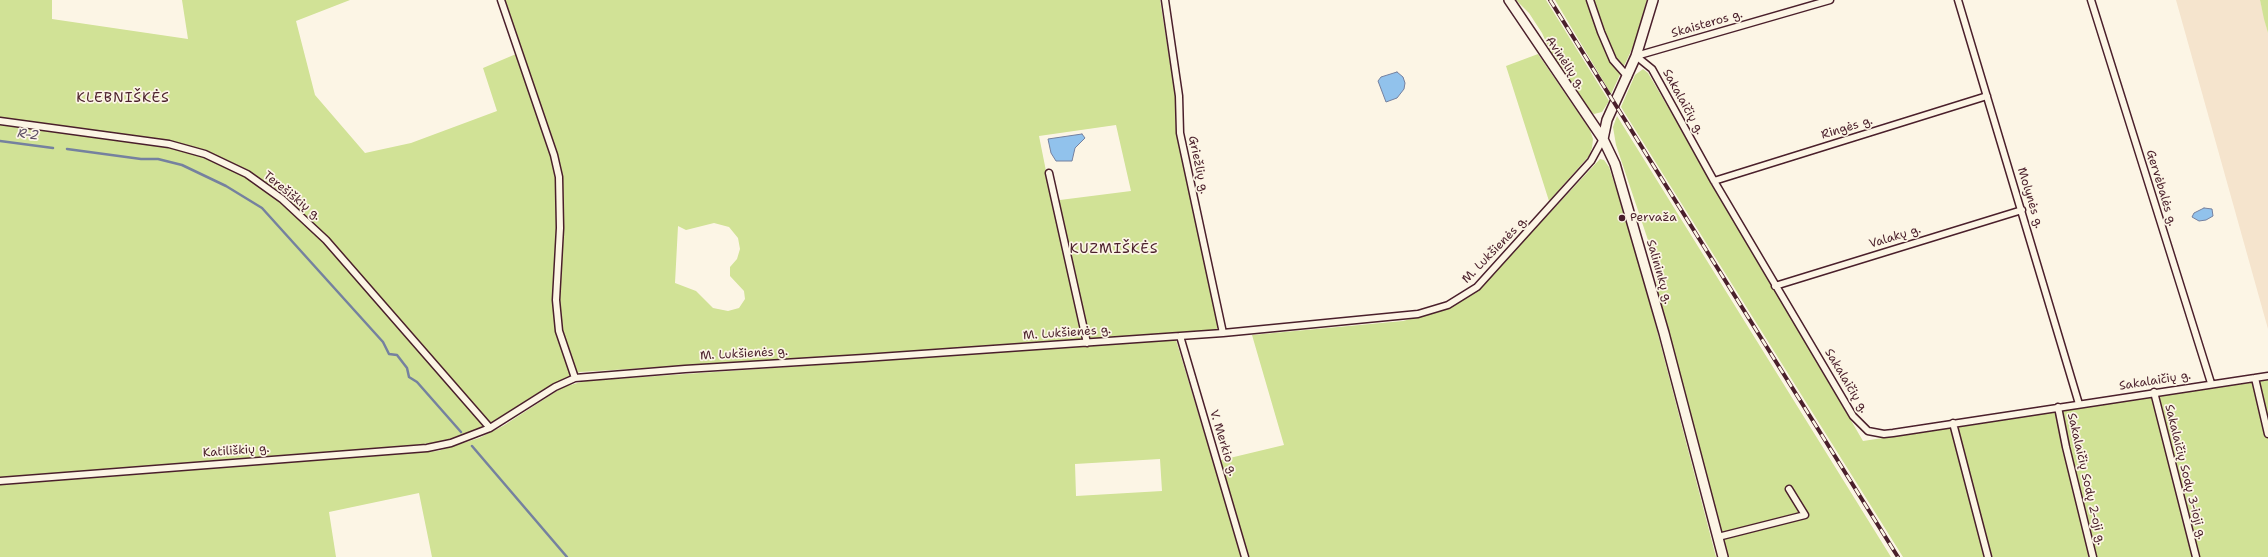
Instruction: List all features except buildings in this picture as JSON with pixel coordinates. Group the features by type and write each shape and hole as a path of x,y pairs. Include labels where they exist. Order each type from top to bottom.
{"main road":[{"name":"Avinėlių g.","path":"1509,0 1602,139"},
{"path":"1602,139 1608,120 1636,56 1653,0"},
{"name":"Salininkų g.","path":"1602,139 1613,160 1625,196 1723,557"}],"street":[{"path":"501,0 554,155 559,177 560,228 556,300 559,331 575,378"},
{"name":"Griežlių g.","path":"1165,0 1179,96 1180,132 1223,333"},
{"path":"1590,0 1613,60 1628,77"},
{"name":"Skaisteros g.","path":"1636,56 1830,0"},
{"name":"Molynės g.","path":"1958,0 2079,404"},
{"name":"Gervėbalės g.","path":"2091,0 2211,383"},
{"name":"Sakalaičių g.","path":"1636,56 1652,69 1714,181 1775,286 1860,425 1873,433 1884,434 2211,383 2268,376"},
{"name":"Ringės g.","path":"1714,181 1987,96"},
{"name":"Terešiškių g.","path":"0,121 169,144 205,154 247,174 282,199 326,240 490,428"},
{"name":"M. Lukšienės g.","path":"473,436 490,428 555,387 575,378 685,369 1223,333 1418,314 1453,302 1477,287 1591,161 1602,139"},
{"path":"1049,173 1087,343"},
{"name":"Valakų g.","path":"1775,286 2022,210"},
{"name":"V. Merkio g.","path":"1180,336 1245,557"},
{"path":"2255,378 2268,434"},
{"name":"Sakalaičių Sodų 3-ioji g.","path":"2154,392 2196,557"},
{"name":"Sakalaičių Sodų 2-oji g.","path":"2058,407 2093,557"},
{"path":"1953,423 1988,557"},
{"name":"Katiliškių g.","path":"0,481 427,448 473,436"},
{"path":"1718,537 1805,515 1789,489"}],"shaded area":[{"path":"2176,0 2260,0 2268,33 2268,329"}],"green space":[{"path":"0,0 52,0 52,19 188,39 182,0 350,0 296,21 315,95 365,153 411,143 497,111 483,68 516,54 498,0 1160,0 1175,94 1176,128 1219,327 1215,330 957,349 580,372 567,377 505,416 474,431 445,441 416,445 0,478","holes":["1116,125 1131,191 1052,201 1039,136","714,223 729,227 738,238 740,249 737,259 730,267 730,276 744,291 745,299 739,308 728,311 713,308 696,291 675,283 678,226 686,230"]},
{"path":"1516,0 1546,0 1609,101 1602,112 1594,114 1588,110 1552,55 1542,33 1529,13"},
{"path":"1555,0 1647,0 1637,38 1611,94"},
{"path":"2260,0 2268,0 2268,33 2264,19"},
{"path":"1538,54 1590,130 1593,139 1589,156 1549,201 1506,66"},
{"path":"1643,69 1648,73 1863,441 2268,380 2268,557 1903,557 1621,107 1635,75"},
{"path":"1617,116 1891,557 1728,557 1658,294 1653,255 1616,145 1613,127"},
{"path":"1600,159 1604,160 1609,167 1636,250 1716,557 432,557 419,493 329,512 336,557 0,557 0,485 438,451 479,438 503,426 563,387 585,381 1176,340 1213,462 1284,445 1252,335 1403,321 1447,309 1475,293","holes":["1160,459 1162,491 1076,496 1075,464"]}],"water":[{"path":"1397,72 1403,77 1405,83 1404,89 1397,98 1386,102 1378,81 1381,77"},
{"path":"1082,134 1085,138 1075,148 1072,161 1056,161 1051,153 1048,139"},
{"path":"2204,208 2212,209 2213,216 2206,220 2199,221 2192,217 2194,213"}],"waterway":[{"name":"R-2","path":"0,141 53,148"},
{"path":"67,149 141,159 158,159 182,165 226,186 262,208 383,342 389,354 397,355 407,368 409,377 417,382 461,432"},
{"path":"472,446 567,557"}],"railway":[{"path":"1550,0 1898,557"}],"place":[{"name":"Pervaža","path":"1622,218"}],"district":[{"name":"KLEBNIŠKĖS","path":"123,98"},
{"name":"KUZMIŠKĖS","path":"1114,249"}]}
